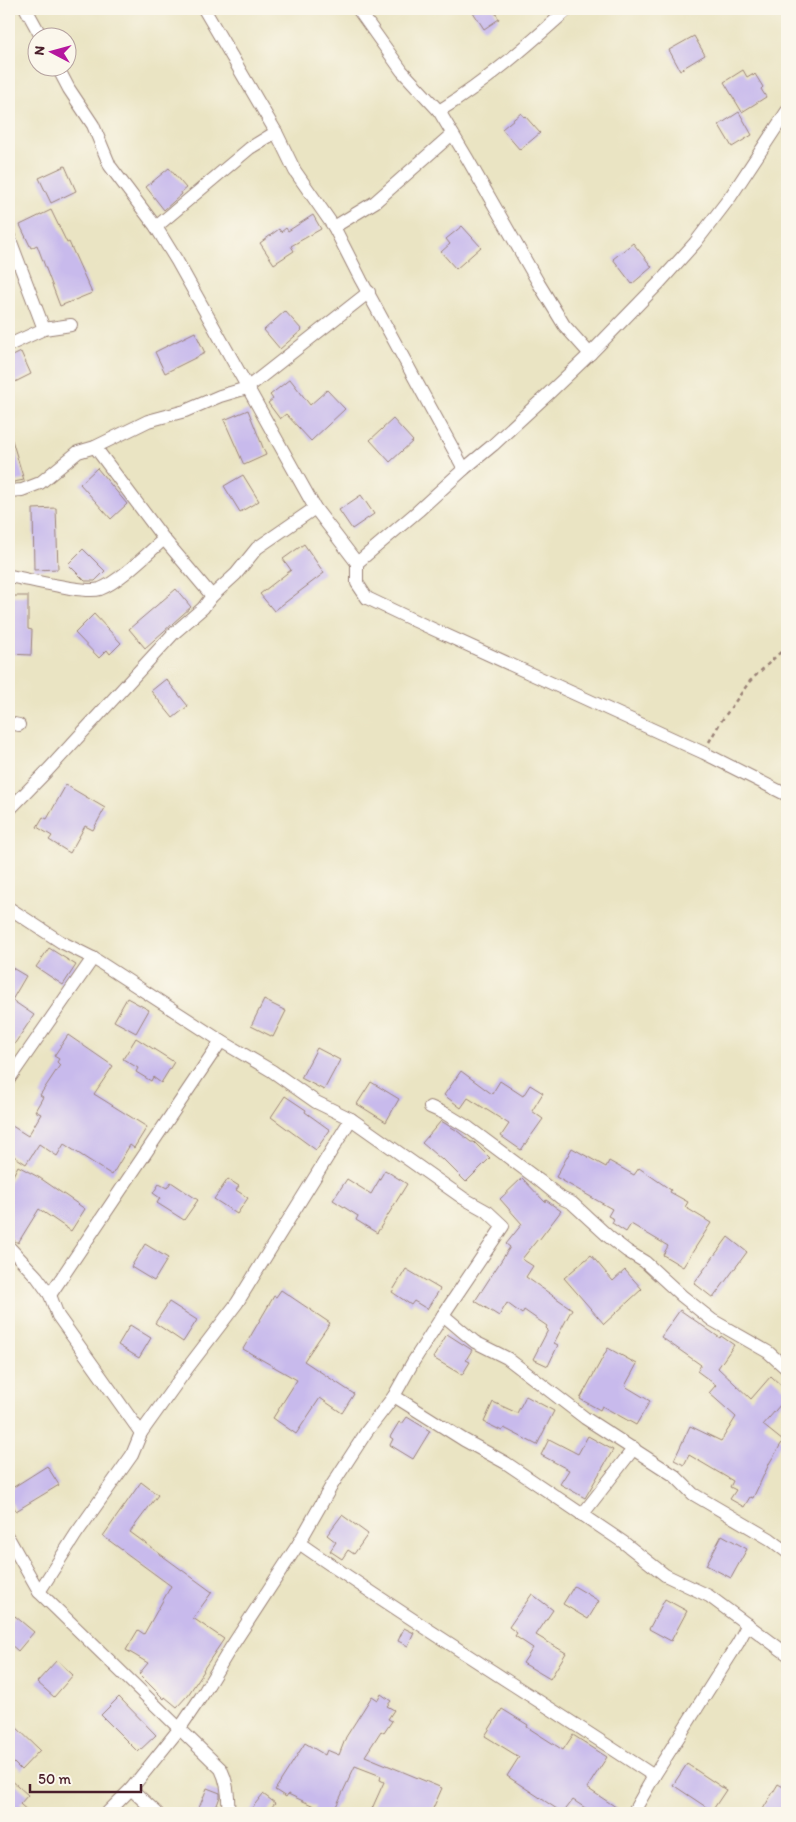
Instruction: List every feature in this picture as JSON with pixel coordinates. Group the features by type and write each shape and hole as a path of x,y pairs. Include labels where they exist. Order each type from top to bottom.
{"street":[{"path":"26,9 36,28"},
{"path":"204,9 276,132 295,171 334,226 464,468"},
{"path":"358,9 402,70 439,112 564,325 590,354"},
{"path":"439,112 470,92 506,64 568,9"},
{"path":"63,78 93,125 110,166 156,227 204,307 247,388 315,508 357,563 357,583 368,598 411,620 704,752 787,795"},
{"path":"357,563 418,512 464,468 493,445 590,354 695,243 731,196 787,112"},
{"path":"156,227 250,148 276,132"},
{"path":"334,226 375,202 452,134"},
{"path":"9,237 44,329"},
{"path":"9,491 22,490 40,483 78,452 95,447 148,421 185,411 220,396 247,388 369,292"},
{"path":"9,345 44,329 71,325"},
{"path":"95,447 164,539 212,596"},
{"path":"9,810 173,634 203,608 212,596 236,574 257,548 315,508"},
{"path":"9,576 76,589 100,589 122,575 164,539"},
{"path":"9,908 61,942 93,958 221,1041 272,1071 316,1102 351,1119 462,1198 488,1212 504,1226 442,1315 394,1396 367,1430 332,1485 299,1543 180,1728 131,1789 107,1813"},
{"path":"9,1078 93,958"},
{"path":"50,1295 221,1041"},
{"path":"430,1107 469,1128 540,1180 561,1198 572,1203 609,1237 645,1262 712,1320 768,1352 787,1369"},
{"path":"40,1592 76,1534 132,1455 141,1434 237,1303 351,1119"},
{"path":"9,1247 37,1277 50,1295 58,1316 141,1434"},
{"path":"442,1315 476,1342 507,1358 585,1418 676,1476 693,1494 770,1539 787,1552"},
{"path":"394,1396 464,1440 506,1463 623,1542 665,1575 709,1596 787,1654"},
{"path":"582,1515 634,1448"},
{"path":"9,1539 40,1592 221,1769 226,1780 229,1801 228,1813"},
{"path":"299,1543 371,1593 654,1776"},
{"path":"633,1813 748,1624"},
{"path":"131,1789 157,1813"}],"path":[{"path":"704,752 720,723 750,681 787,646"}],"building":[{"path":"471,9 493,9 499,19 484,29"},
{"path":"694,36 705,55 680,70 669,50"},
{"path":"743,70 747,77 755,74 763,87 761,89 766,97 742,112 724,82"},
{"path":"739,112 752,135 732,147 719,125"},
{"path":"521,113 540,133 520,150 502,129"},
{"path":"65,166 76,191 51,203 39,178"},
{"path":"169,168 186,188 164,210 146,187"},
{"path":"51,210 67,243 69,242 92,293 60,306 37,245 31,248 20,225"},
{"path":"313,215 321,229 291,246 294,251 274,264 260,243 279,229 281,232 286,228 288,231"},
{"path":"462,226 481,247 456,269 441,252 450,244 446,239"},
{"path":"633,243 652,267 632,284 613,259"},
{"path":"285,311 302,330 280,349 264,330"},
{"path":"195,332 205,353 165,373 155,352"},
{"path":"21,352 31,374 9,385 9,358"},
{"path":"290,379 310,405 327,390 345,409 311,441 286,414 280,419 268,403 273,399 270,395"},
{"path":"248,410 266,455 244,465 224,420"},
{"path":"393,419 413,441 390,462 370,440"},
{"path":"9,440 12,440 24,480 9,483"},
{"path":"97,468 127,504 111,519 80,484"},
{"path":"243,475 259,501 240,512 224,486"},
{"path":"361,495 374,514 352,529 339,510"},
{"path":"56,508 58,569 34,570 33,509"},
{"path":"304,544 324,573 274,611 260,594 291,570 283,559"},
{"path":"83,549 105,571 95,581 85,581 68,564"},
{"path":"176,589 191,607 145,648 129,629"},
{"path":"9,596 28,596 28,629 32,630 31,655 9,654"},
{"path":"94,614 121,643 110,654 107,650 99,658 75,633"},
{"path":"166,679 188,706 173,718 151,691"},
{"path":"66,785 105,808 93,830 85,826 70,853 49,840 52,836 37,827 43,817 47,819"},
{"path":"49,948 76,965 63,985 36,967"},
{"path":"9,966 26,976 12,1000 34,1015 9,1052"},
{"path":"127,998 149,1010 136,1033 114,1021"},
{"path":"264,1000 286,1011 273,1037 251,1026"},
{"path":"68,1035 113,1066 94,1094 147,1127 134,1148 130,1145 112,1175 64,1144 57,1156 39,1144 26,1164 9,1153 9,1124 28,1136 41,1114 35,1111 43,1097 40,1095 60,1065 57,1062 59,1059 54,1056"},
{"path":"136,1038 174,1062 161,1083 153,1077 151,1081 136,1072 138,1068 123,1059"},
{"path":"317,1048 340,1060 324,1090 301,1078"},
{"path":"461,1071 492,1094 500,1081 523,1096 530,1085 543,1093 532,1111 543,1119 521,1150 501,1136 509,1124 468,1098 461,1108 444,1095"},
{"path":"371,1082 399,1099 386,1122 357,1104"},
{"path":"285,1096 330,1130 316,1150 271,1117"},
{"path":"441,1121 471,1142 474,1142 490,1158 466,1182 443,1159 422,1143"},
{"path":"572,1148 606,1167 609,1161 634,1175 639,1168 671,1190 670,1192 688,1202 685,1207 711,1223 683,1267 663,1255 668,1246 631,1224 626,1232 612,1223 614,1219 608,1216 612,1209 556,1177"},
{"path":"18,1166 40,1178 85,1209 71,1231 39,1209 18,1243 9,1237 9,1183"},
{"path":"385,1170 407,1184 377,1233 356,1220 358,1216 333,1200 347,1179 371,1194"},
{"path":"522,1178 545,1202 546,1200 561,1211 522,1259 533,1266 526,1277 572,1309 554,1343 558,1345 548,1366 533,1359 548,1330 547,1326 524,1310 522,1314 507,1303 499,1316 475,1301 510,1247 506,1244 522,1224 500,1199"},
{"path":"228,1179 239,1186 236,1190 248,1198 237,1214 214,1199"},
{"path":"171,1182 198,1200 184,1220 157,1203 160,1198 153,1193 159,1184 167,1188"},
{"path":"728,1237 747,1252 713,1298 694,1283"},
{"path":"145,1244 168,1258 154,1281 131,1267"},
{"path":"591,1255 613,1281 625,1270 642,1289 604,1324 564,1278"},
{"path":"406,1269 440,1289 427,1309 414,1301 411,1305 392,1292"},
{"path":"281,1290 330,1323 304,1361 354,1394 342,1413 320,1398 296,1434 273,1418 297,1380 243,1349 274,1296 276,1297"},
{"path":"169,1302 197,1320 183,1342 155,1323"},
{"path":"680,1310 720,1338 721,1336 734,1345 718,1368 751,1399 771,1376 787,1391 787,1397 763,1425 783,1441 770,1462 753,1498 750,1497 744,1507 730,1499 736,1490 730,1487 733,1481 689,1455 684,1465 674,1460 690,1426 721,1441 736,1417 709,1393 716,1385 697,1371 701,1365 661,1337"},
{"path":"130,1325 151,1338 139,1358 118,1345"},
{"path":"447,1334 472,1350 466,1360 470,1362 462,1375 433,1358"},
{"path":"608,1348 637,1364 625,1386 650,1401 636,1425 602,1406 600,1410 580,1399"},
{"path":"526,1396 554,1411 537,1445 504,1428 502,1431 484,1422 493,1402 517,1413"},
{"path":"407,1417 430,1431 413,1459 390,1445 393,1439 390,1437 399,1422 402,1424"},
{"path":"588,1436 613,1450 585,1498 560,1484 569,1470 541,1455 549,1439 578,1454"},
{"path":"47,1466 59,1485 16,1511 9,1498 9,1490"},
{"path":"141,1482 158,1495 130,1532 212,1592 193,1618 224,1639 188,1695 177,1707 165,1697 164,1699 139,1674 148,1663 126,1650 138,1630 144,1634 171,1586 103,1536"},
{"path":"342,1515 368,1534 354,1554 348,1550 342,1559 330,1551 336,1542 327,1535"},
{"path":"722,1535 747,1549 731,1578 706,1565"},
{"path":"574,1586 599,1601 588,1619 563,1604"},
{"path":"532,1594 553,1610 536,1635 566,1653 550,1679 523,1663 533,1648 515,1636 517,1633 509,1627"},
{"path":"665,1599 687,1611 671,1641 649,1629"},
{"path":"15,1616 34,1632 18,1651 9,1643 9,1623"},
{"path":"404,1628 414,1633 408,1646 398,1641"},
{"path":"57,1660 73,1675 54,1697 37,1682"},
{"path":"381,1694 391,1701 387,1706 394,1710 388,1719 392,1721 384,1733 381,1731 365,1756 442,1788 431,1813 370,1813 384,1782 380,1780 381,1776 355,1766 333,1813 313,1813 316,1807 288,1794 286,1797 275,1790 305,1743 325,1755 327,1750 339,1755 346,1737 372,1696 378,1700"},
{"path":"119,1697 156,1735 138,1752 101,1715"},
{"path":"502,1709 563,1750 573,1735 607,1757 587,1788 625,1813 593,1813 573,1800 563,1813 507,1776 519,1757 485,1736"},
{"path":"14,1725 40,1750 21,1770 9,1758 9,1731"},
{"path":"687,1764 726,1790 712,1811 673,1785"},
{"path":"9,1778 28,1795 20,1804 30,1813 9,1813"},
{"path":"778,1784 787,1789 787,1813 771,1813 763,1809"},
{"path":"207,1788 220,1793 214,1813 197,1813"},
{"path":"263,1794 275,1803 267,1813 248,1813"}]}
